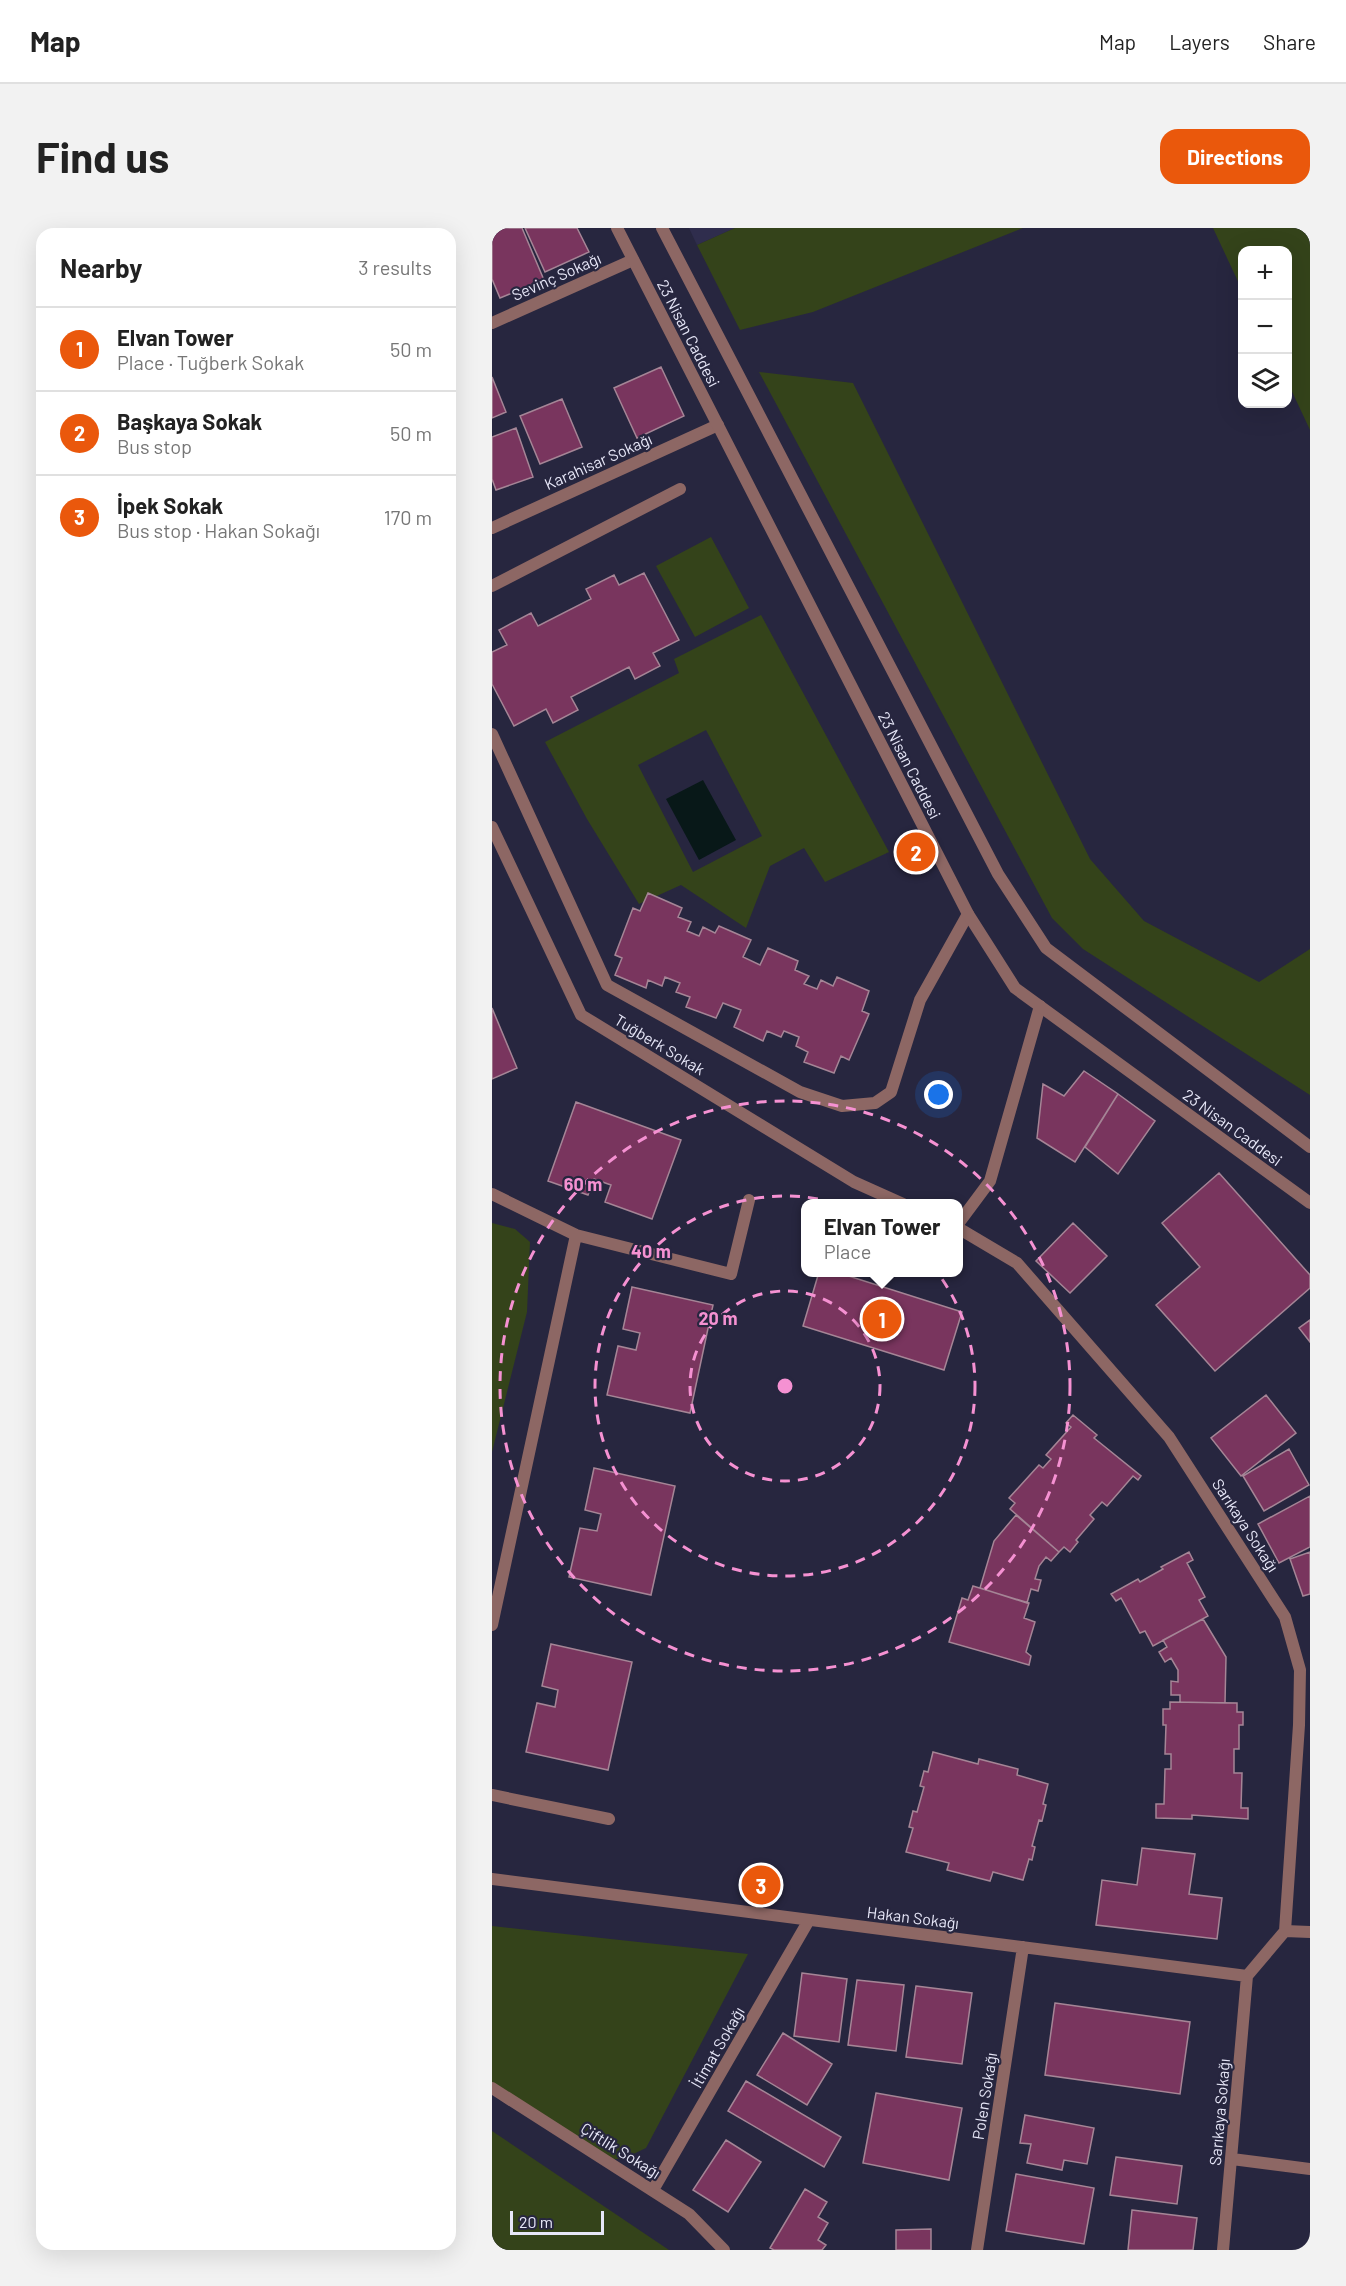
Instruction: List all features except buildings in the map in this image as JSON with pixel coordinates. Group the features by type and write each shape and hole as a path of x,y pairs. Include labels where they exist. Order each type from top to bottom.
{"street":[{"name":"23 Nisan Caddesi","path":"617,228 968,914 1015,988 1310,1203"},
{"name":"23 Nisan Caddesi","path":"662,228 998,874 1046,948 1310,1147"},
{"name":"Sevinç Sokağı","path":"492,323 633,260"},
{"name":"Karahisar Sokağı","path":"492,528 718,425"},
{"path":"492,586 680,489"},
{"path":"492,734 608,985 800,1092 842,1106 875,1103 891,1092 920,1000 968,914"},
{"name":"Tuğberk Sokak","path":"492,827 581,1015 854,1182 894,1199"},
{"path":"963,1219 990,1181 1040,1006"},
{"path":"492,1194 576,1235 731,1274 749,1200"},
{"name":"Sarıkaya Sokağı","path":"963,1229 1017,1263 1169,1437 1285,1617 1300,1670 1304,1724 1285,1931"},
{"path":"492,1625 576,1235"},
{"path":"492,1795 609,1819"},
{"name":"Hakan Sokağı","path":"492,1879 1247,1976"},
{"name":"İtimat Sokağı","path":"653,2190 809,1920"},
{"path":"1247,1976 1285,1931 1310,1932"},
{"name":"Polen Sokağı","path":"977,2250 1023,1947"},
{"name":"Sarıkaya Sokağı","path":"1223,2250 1247,1976"},
{"name":"Çiftlik Sokağı","path":"492,2088 689,2214 724,2250"},
{"path":"1232,2159 1310,2169"}],"shaded area":[{"path":"689,228 735,228 697,245"},
{"path":"703,780 736,840 699,860 666,799"}],"green space":[{"path":"735,228 1023,228 813,312 740,330 697,245"},
{"path":"1213,228 1310,228 1310,430 1292,392 1292,246 1238,246 1238,281"},
{"path":"759,372 853,383 1090,859 1144,921 1259,982 1310,949 1310,1095 1083,949 1052,918"},
{"path":"711,537 749,608 695,637 656,566"},
{"path":"761,615 889,852 825,882 804,848 770,866 746,928 681,885 639,904 587,819 545,742 679,673 674,659","holes":["706,730 762,836 693,872 638,765"]},
{"path":"492,1223 515,1229 530,1242 527,1312 492,1452"},
{"path":"492,1926 748,1954 646,2148 625,2158 601,2161 492,2088"},
{"path":"492,2131 669,2250 492,2250"}],"place":[{"name":"Başkaya Sokak","path":"916,852"},
{"name":"Elvan Tower","path":"882,1319"},
{"name":"İpek Sokak","path":"761,1885"}]}
